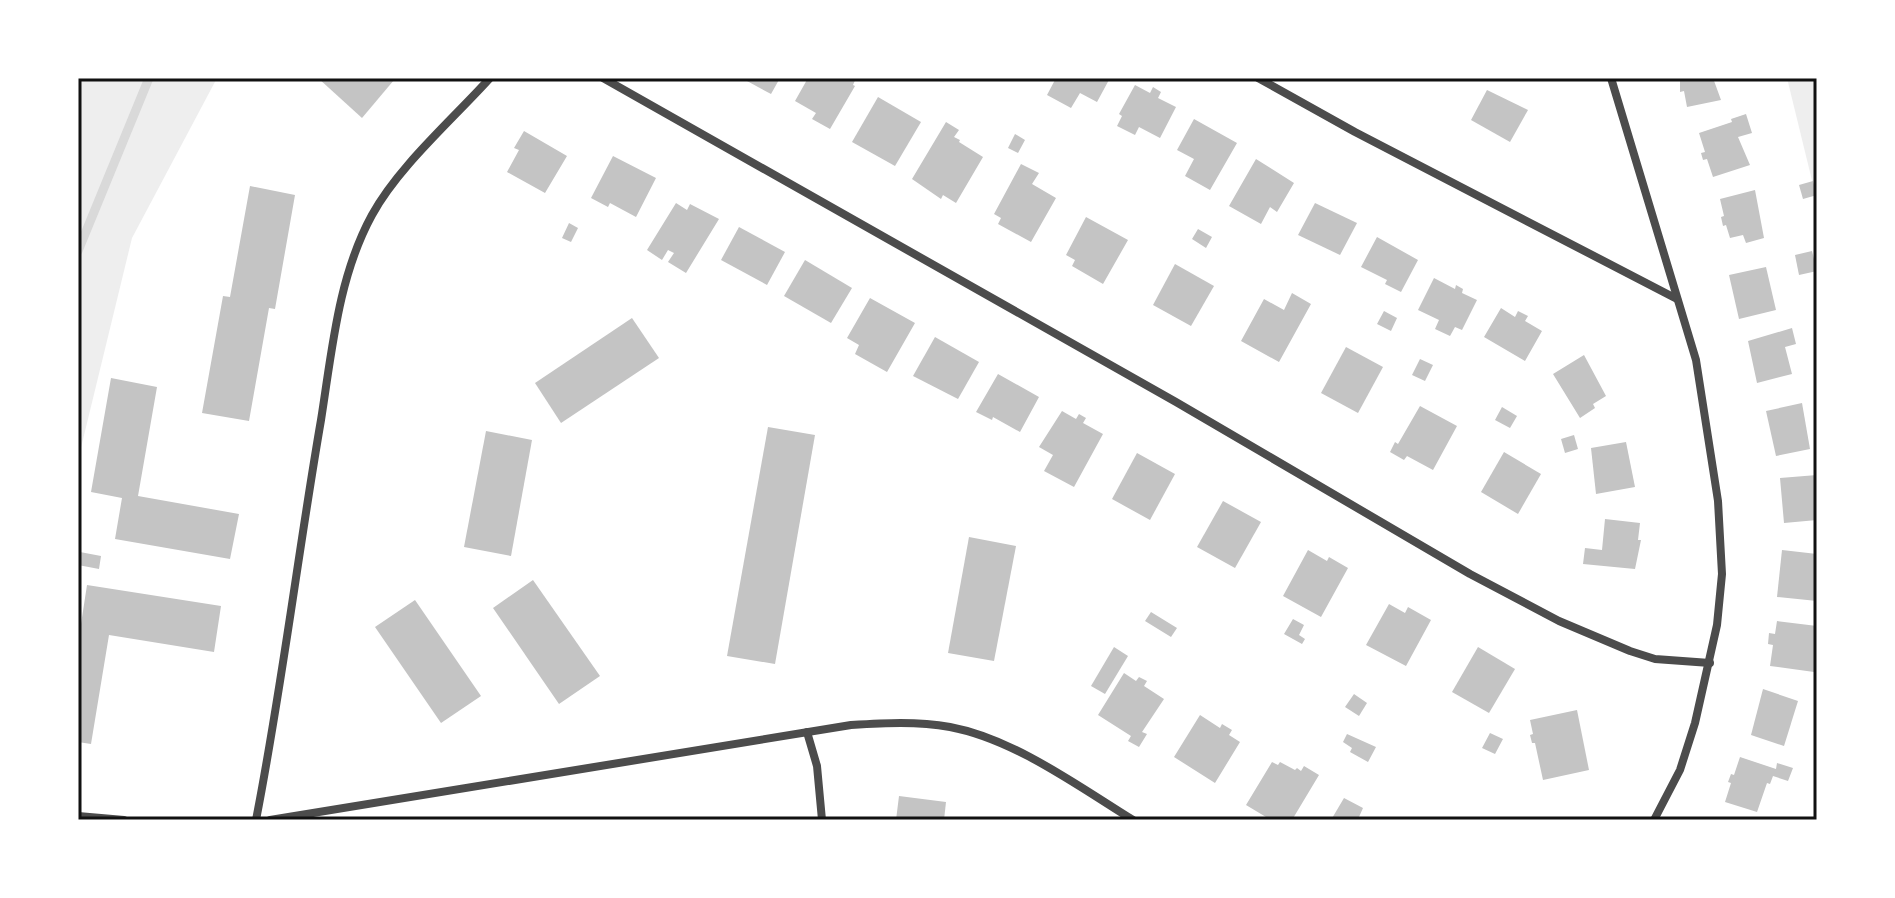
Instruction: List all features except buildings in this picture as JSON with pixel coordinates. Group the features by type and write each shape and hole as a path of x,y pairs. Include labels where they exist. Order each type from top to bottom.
{"street":[{"path":"256,820 276,717 298,553 338,314 354,254 372,214 398,178 490,78"},
{"path":"603,78 1189,409 1470,574 1559,621 1655,659 1710,663"},
{"path":"1258,78 1355,132 1677,299"},
{"path":"1611,78 1696,360 1718,501 1722,574 1710,663 1680,770 1654,820"},
{"path":"270,820 851,725 906,722 952,727 1000,743 1055,771 1133,820"},
{"path":"807,732 817,766 822,820"},
{"path":"78,816 124,820"}],"shaded area":[{"path":"78,78 217,78 132,238 78,460"},
{"path":"1787,78 1817,78 1817,201"}],"waterway":[{"path":"78,251 149,78"}]}
